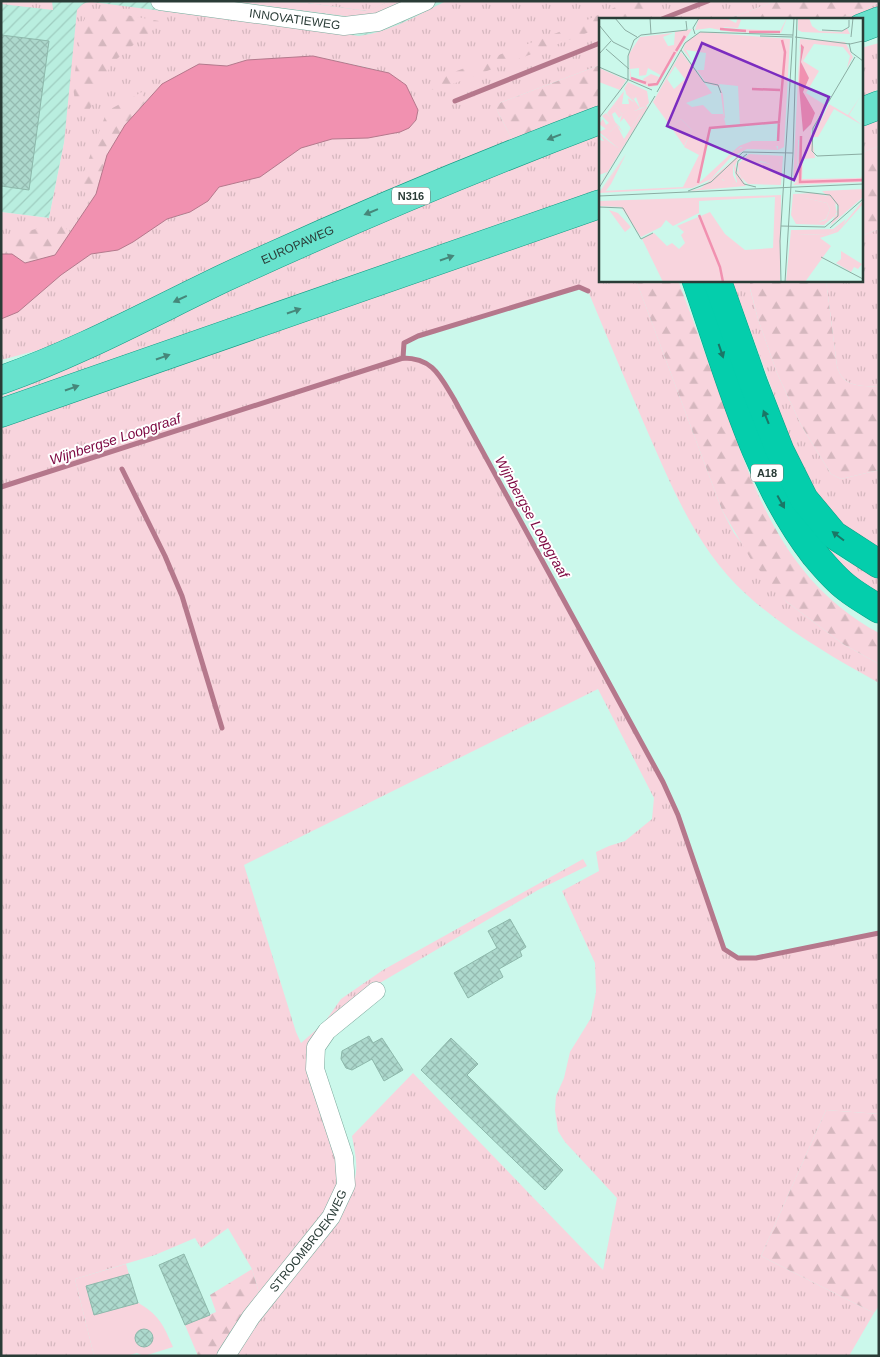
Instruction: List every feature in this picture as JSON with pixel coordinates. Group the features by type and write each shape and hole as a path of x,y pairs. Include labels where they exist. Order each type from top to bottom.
{"highway":[{"name":"A18","path":"686,281 705,305"},
{"name":"A18","path":"696,281 751,437 779,498 796,528 825,567 846,588 879,609"},
{"name":"A18","path":"717,281 756,391 780,451 804,499 834,534 879,564"}],"main road":[{"path":"862,28 879,21"},
{"path":"862,112 879,105"},
{"name":"EUROPAWEG","path":"1,380 86,345 224,278 356,218 599,120"},
{"path":"1,413 599,204"}],"street":[{"name":"INNOVATIEWEG","path":"160,1 344,26 378,22 426,1"},
{"name":"STROOMBROEKWEG","path":"226,1356 251,1316 331,1217 346,1185 344,1157 315,1069 316,1047 327,1031 376,990"}],"shaded area":[{"path":"1,1 719,1 599,18 373,57 94,20 64,143 49,218 1,212"},
{"path":"313,56 389,73 406,85 418,110 416,120 409,128 400,132 368,138 332,139 301,148 260,177 219,187 208,201 190,212 167,219 118,250 91,254 61,275 18,312 1,319 1,254 12,254 25,263 55,255 96,194 107,155 125,125 162,84 199,64 227,66 247,60"}],"green space":[{"path":"1,1 52,1 53,10 1,4"},
{"path":"230,1 292,1 367,11 390,1 405,1 383,12 360,18"},
{"path":"292,1 390,1 368,11"},
{"path":"446,1 776,1 731,18 599,18 599,65 497,105 498,112 514,143 65,343 1,360 1,319 18,312 61,275 91,254 118,250 167,219 183,215 208,201 218,187 260,177 301,148 332,139 368,138 409,128 416,120 418,110 389,73 313,56 247,60 227,66 198,64 148,99 125,125 96,194 55,255 1,254 1,212 49,218 64,143 77,10 82,5 92,2 359,36 382,31"},
{"path":"629,1 651,1 652,5 647,10 635,16 599,18 599,28 437,90 430,89 433,80 567,29"},
{"path":"776,1 879,1 879,3 841,18 731,18"},
{"path":"879,3 879,7 865,15 855,18 841,18"},
{"path":"110,12 159,21 152,31 111,64 98,95 88,112 77,115 73,87 81,27 87,14"},
{"path":"879,43 879,89 862,97 862,48"},
{"path":"599,65 599,108 514,143 498,112 496,105"},
{"path":"142,92 145,102 112,147 105,161 98,186 88,205 82,177 107,111"},
{"path":"879,116 879,146 862,153 862,121"},
{"path":"599,133 599,194 1,402 1,397 301,252"},
{"path":"879,146 879,229 862,236 862,153"},
{"path":"599,215 599,281 636,281 722,510 734,533 787,602 843,644 879,664 879,683 794,632 762,608 730,578 715,560 701,541 668,478 588,291 579,287 418,336 404,343 403,357 415,358 428,364 447,387 663,782 678,815 724,949 738,958 756,958 879,934 879,1114 826,1110 761,1256 874,1313 849,1356 229,1356 347,1199 356,1175 352,1136 413,1073 603,1270 617,1198 565,1142 558,1131 555,1110 556,1096 564,1078 570,1052 591,1018 596,992 595,963 562,891 599,871 596,852 625,841 652,819 654,798 598,689 244,865 301,1043 324,1023 341,999 383,970 583,859 587,866 538,890 356,997 318,1040 343,1164 329,1216 259,1293 252,1269 228,1228 201,1248 195,1238 155,1255 75,1279 94,1356 1,1356 1,426"},
{"path":"58,222 70,232 55,255 24,263 12,254 1,254 1,234 16,235"},
{"path":"879,229 879,387 853,384 843,378 840,373 837,366 826,281 862,281 862,236"},
{"path":"636,281 678,281 737,442 764,506 780,536 799,564 821,590 848,613 879,633 879,664 843,644 787,602 753,563 722,510"},
{"path":"732,281 750,281 750,289 758,319 777,373 801,425 831,474 841,479 879,470 879,548 848,532 820,503 800,466"},
{"path":"750,281 826,281 837,366 840,373 843,378 853,384 879,387 879,470 841,479 831,474 801,425 777,373 758,319"},
{"path":"808,533 845,561 879,576 879,602"},
{"path":"826,1110 879,1114 879,1306 874,1313 761,1256"},
{"path":"126,1264 137,1302 160,1321 173,1347 144,1356 137,1353 126,1356 94,1356 75,1279"},
{"path":"252,1269 259,1293 218,1356 198,1356 185,1325 216,1312 210,1295"}],"building":[{"path":"1,35 49,41 29,190 1,186"},
{"path":"510,919 526,947 520,951 522,956 499,969 503,977 468,998 454,973 497,948 488,931"},
{"path":"369,1036 373,1043 382,1038 403,1070 384,1081 372,1059 352,1070 346,1068 341,1059 342,1051"},
{"path":"451,1038 478,1064 467,1075 563,1170 545,1190 421,1070"},
{"path":"184,1254 210,1315 185,1325 159,1265"},
{"path":"129,1274 138,1303 94,1315 86,1286"},
{"path":"144,1329 150,1332 153,1338 150,1344 144,1347 138,1344 135,1338 138,1332"}],"waterway":[{"path":"665,18 708,1"},
{"path":"455,101 599,43"},
{"path":"403,358 404,343 418,336 579,287 588,291"},
{"name":"Wijnbergse Loopgraaf","path":"1,487 403,358 422,361 440,376 454,399 663,782 678,815 724,949 738,958 756,958 879,933"},
{"path":"122,469 165,556 182,596 222,728"}]}
